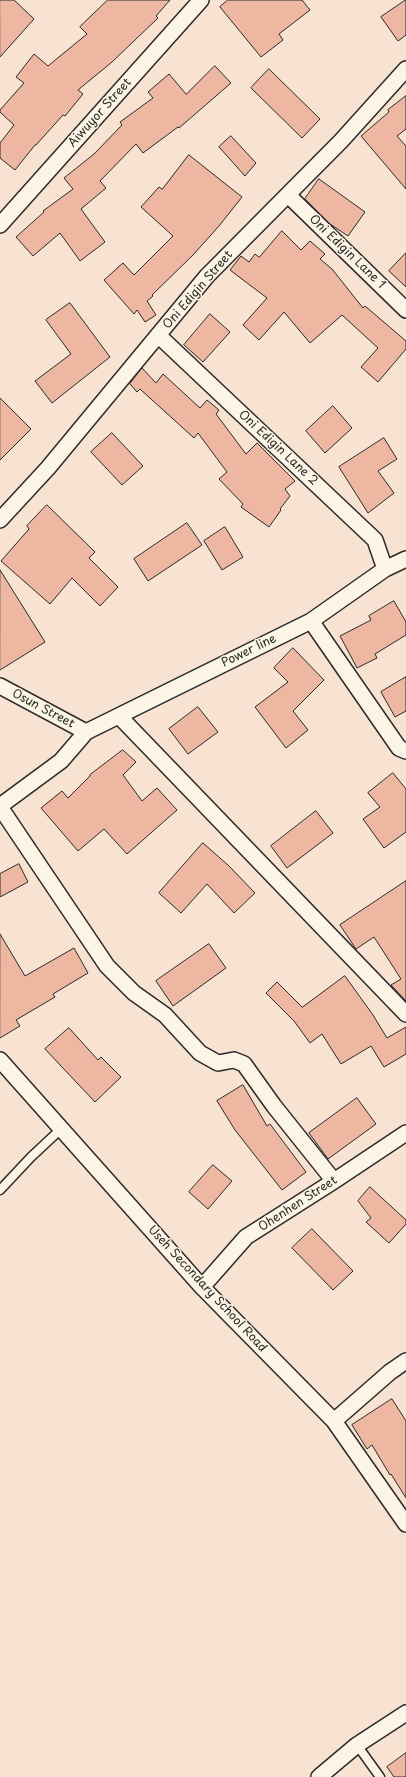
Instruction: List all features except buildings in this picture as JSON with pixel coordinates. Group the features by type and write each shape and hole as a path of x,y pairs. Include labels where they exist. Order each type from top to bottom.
{"street":[{"name":"Aiwuyor Street","path":"0,225 201,0"},
{"name":"Oni Edigin Street","path":"0,520 48,468 207,276 340,141 406,69"},
{"name":"Oni Edigin Lane 1","path":"288,195 406,310"},
{"name":"Oni Edigin Lane 2","path":"158,335 375,540 385,569"},
{"name":"Power line","path":"86,732 310,621 385,569 406,559"},
{"path":"310,621 399,748 406,751"},
{"name":"Osun Street","path":"0,686 86,732"},
{"path":"119,716 406,1014"},
{"path":"86,732 61,761 0,806 107,966 134,993 165,1015 200,1053 218,1063 234,1060 244,1064 274,1106 334,1181"},
{"name":"Useh Secondary School Road","path":"2,1065 62,1128 202,1287 334,1422 406,1524"},
{"name":"Ohenhen Street","path":"202,1287 246,1237 406,1133"},
{"path":"334,1422 390,1372 406,1361"},
{"path":"319,1777 357,1745 404,1712"}],"lane":[{"path":"0,1190 31,1157 62,1128"},
{"path":"357,1745 380,1777"}]}
